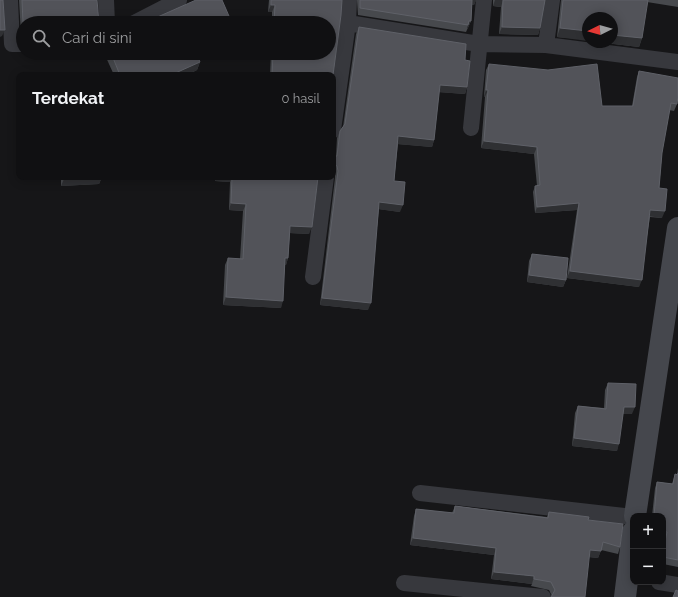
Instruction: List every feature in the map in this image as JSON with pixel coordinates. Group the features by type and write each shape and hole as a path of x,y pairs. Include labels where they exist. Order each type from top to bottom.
{"street":[{"path":"10,0 12,44"},
{"path":"106,0 107,16"},
{"path":"148,16 179,0"},
{"path":"336,109 348,23 349,0"},
{"path":"471,128 484,0"},
{"path":"546,45 552,0"},
{"path":"348,23 480,44 546,45 678,62"},
{"path":"313,277 326,180"},
{"path":"635,513 678,228"},
{"path":"420,493 630,517"},
{"path":"629,584 632,549"},
{"path":"404,583 543,597"},
{"path":"666,583 678,585"}],"building":[{"path":"0,0 3,0 5,30 0,30"},
{"path":"22,0 97,0 98,16 23,16"},
{"path":"196,0 222,0 229,16 160,16"},
{"path":"271,0 342,0 336,52 336,16 274,16 275,5 271,5"},
{"path":"360,0 472,0 471,21 469,21 468,25 360,8"},
{"path":"503,0 545,0 540,28 502,27"},
{"path":"563,0 648,0 642,38 618,36 618,12 582,12 582,30 560,28"},
{"path":"359,27 466,44 465,60 470,61 467,87 440,85 434,140 398,136 394,181 405,182 403,205 379,202 371,303 322,298 338,171 336,165 336,156 340,131 345,124"},
{"path":"114,60 199,60 200,62 178,72 119,72"},
{"path":"273,60 335,60 333,72 272,72"},
{"path":"489,64 548,70 597,64 602,106 633,106 639,71 678,78 677,104 671,103 662,153 659,188 667,189 665,211 650,210 642,280 570,271 579,203 537,207 535,186 540,185 537,147 484,141 488,90 486,90"},
{"path":"232,180 318,180 312,227 290,226 288,258 285,258 283,301 226,297 228,258 243,259 246,204 231,203"},
{"path":"532,254 568,258 566,280 529,275"},
{"path":"608,383 636,384 635,407 624,407 619,444 574,438 578,406 606,409"},
{"path":"675,474 678,475 678,560 666,558 666,513 654,513 657,482 673,484"},
{"path":"455,506 548,518 549,512 589,517 588,520 623,524 620,547 603,542 601,551 590,550 585,597 551,597 555,590 551,582 534,579 534,576 494,572 496,548 413,538 416,509 454,513"},
{"path":"676,590 678,591 678,597 673,597"}]}
